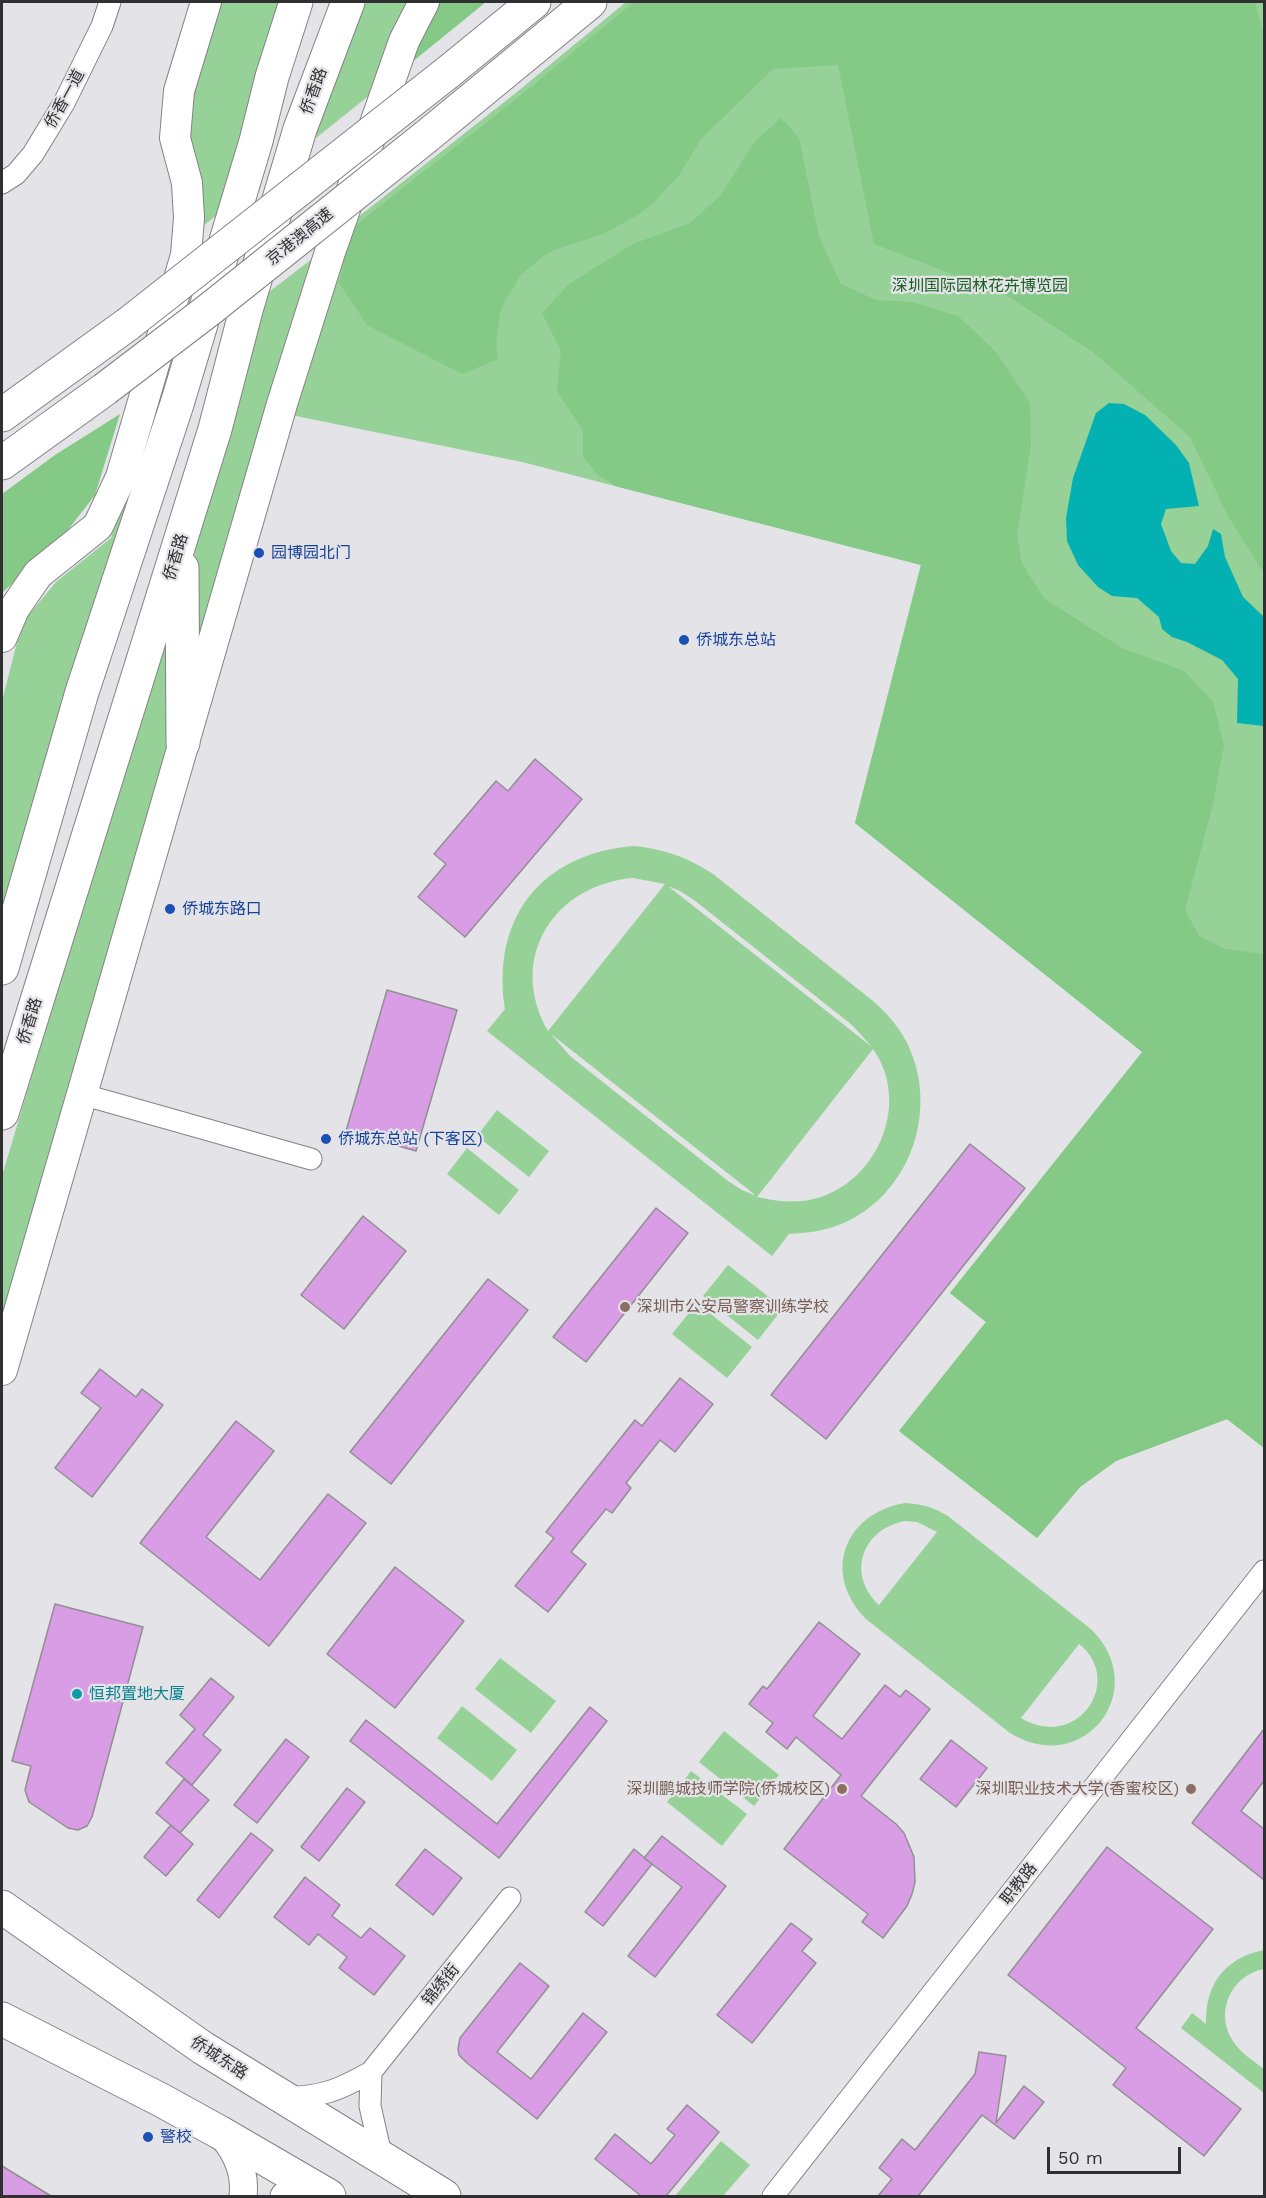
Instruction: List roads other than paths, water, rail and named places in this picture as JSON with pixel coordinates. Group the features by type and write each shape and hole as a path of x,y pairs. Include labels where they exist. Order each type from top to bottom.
{"main road":[{"path":"2,637 14,609 38,574 98,526 121,477 186,255 189,218 187,183 175,138 179,91 206,2"},
{"path":"2,968 82,692 177,404 296,2"},
{"name":"侨香路","path":"2,1113 182,537 300,129 348,2"},
{"path":"2,1370 282,404 330,252 404,41 424,2"},
{"path":"2,415 128,324 534,2"},
{"name":"京港澳高速","path":"2,463 105,389 210,309 590,2"},
{"path":"182,537 183,743"},
{"name":"侨城东路","path":"5,1910 203,2048 444,2196"},
{"path":"2,2019 219,2132 327,2195"}],"street":[{"name":"侨香一道","path":"2,183 16,174 40,144 83,67 102,26 110,2"},
{"path":"81,1094 311,1159"},
{"name":"职教路","path":"773,2196 1264,1571"},
{"name":"锦绣街","path":"282,2098 316,2097 340,2089 371,2072 510,1898"},
{"path":"371,2072 370,2106 382,2159"},
{"path":"219,2132 231,2145 238,2159 243,2174 243,2196"},
{"path":"284,2196 306,2193 327,2195"}],"water":[{"path":"1109,403 1124,404 1145,415 1176,445 1189,463 1199,506 1166,509 1161,524 1171,551 1181,563 1195,564 1208,546 1213,529 1221,534 1225,557 1243,597 1264,617 1264,726 1237,723 1238,679 1222,660 1172,637 1162,629 1159,617 1137,598 1112,596 1098,587 1078,565 1067,541 1066,518 1073,478 1096,413"}],"place":[{"name":"园博园北门","path":"259,553"},
{"name":"侨城东总站","path":"684,640"},
{"name":"侨城东路口","path":"170,909"},
{"name":"侨城东总站 (下客区)","path":"326,1139"},
{"name":"深圳市公安局警察训练学校","path":"625,1307"},
{"name":"恒邦置地大厦","path":"77,1694"},
{"name":"深圳鹏城技师学院(侨城校区)","path":"842,1789"},
{"name":"深圳职业技术大学(香蜜校区)","path":"1191,1789"},
{"name":"警校","path":"148,2137"}],"park label":[{"name":"深圳国际园林花卉博览园","path":"980,286"}]}
